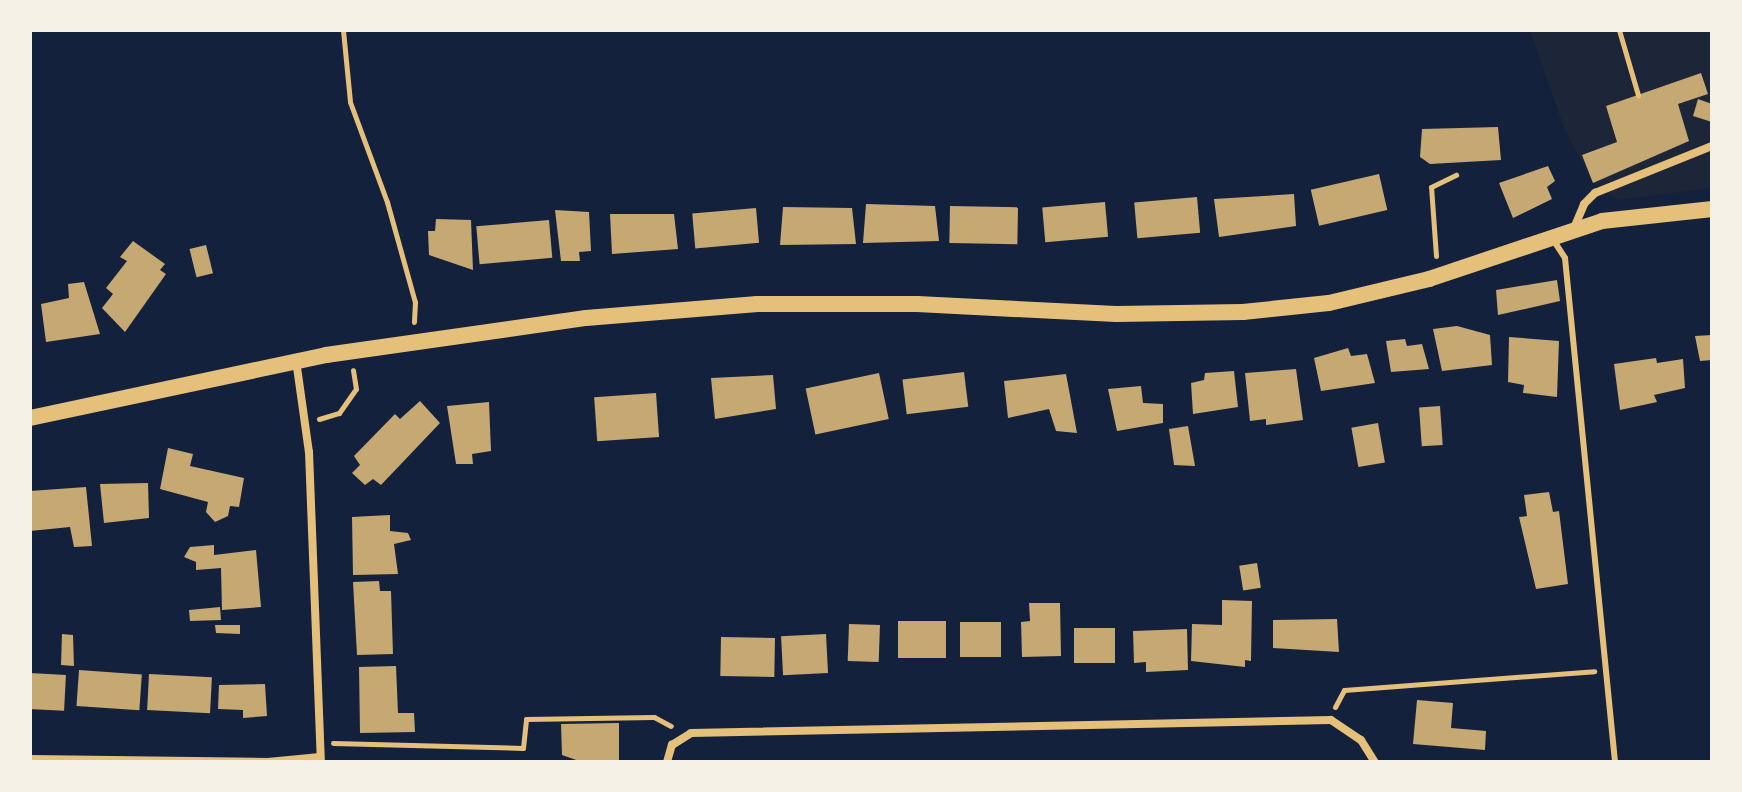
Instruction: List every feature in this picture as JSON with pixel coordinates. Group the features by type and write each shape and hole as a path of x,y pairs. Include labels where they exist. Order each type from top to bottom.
{"main road":[{"path":"30,418 296,360 413,340 757,304 917,304 1116,314 1243,312 1329,303 1429,279 1549,235 1602,221 1712,209"}],"street":[{"path":"1574,229 1584,204 1595,193 1712,146"},
{"path":"30,759 268,762 320,759 306,423 296,360"},
{"path":"667,762 681,736 826,728 1331,720 1361,740 1375,762"}],"lane":[{"path":"1549,235 1565,258 1615,762"}],"path":[{"path":"343,30 350,102 369,145 415,302 413,340"},
{"path":"1619,30 1638,95"},
{"path":"1429,279 1438,248 1431,187 1456,175"},
{"path":"306,423 339,413 356,389 350,351"},
{"path":"1331,720 1344,690 1607,670"},
{"path":"320,742 523,748 526,719 654,717 681,736"}],"shaded area":[{"path":"1530,30 1712,30 1712,188 1617,200 1593,183 1564,128"}],"building":[{"path":"1701,73 1708,94 1678,104 1689,141 1593,183 1582,155 1617,142 1606,106"},
{"path":"1698,99 1712,104 1712,122 1693,116"},
{"path":"1498,127 1501,160 1430,164 1420,157 1422,129"},
{"path":"1548,166 1555,181 1547,187 1552,199 1513,218 1499,183"},
{"path":"1379,174 1387,210 1319,226 1311,190"},
{"path":"1294,194 1296,226 1219,237 1214,199"},
{"path":"1197,197 1200,233 1137,238 1134,202"},
{"path":"1105,202 1108,237 1045,242 1042,207"},
{"path":"866,204 935,206 939,241 863,243"},
{"path":"950,206 1018,207 1017,244 949,243"},
{"path":"783,207 852,208 856,244 780,245"},
{"path":"756,208 759,243 695,248 692,214"},
{"path":"555,210 589,212 591,251 579,252 580,261 561,261"},
{"path":"610,214 674,214 678,249 612,254"},
{"path":"436,219 471,220 473,270 429,255 428,231 435,231"},
{"path":"549,220 552,258 480,264 476,226"},
{"path":"133,241 165,264 160,270 166,274 125,332 102,308 113,294 106,288 127,261 120,257"},
{"path":"206,245 213,273 197,277 190,249"},
{"path":"1557,280 1560,301 1498,315 1496,290"},
{"path":"84,282 100,334 46,342 41,304 69,298 68,284"},
{"path":"1457,326 1490,335 1492,365 1442,371 1433,329"},
{"path":"1712,335 1712,360 1700,361 1695,336"},
{"path":"1509,337 1559,341 1557,397 1523,393 1524,385 1508,382"},
{"path":"1405,339 1407,346 1422,344 1429,369 1391,372 1386,341"},
{"path":"1348,348 1351,356 1367,354 1375,383 1321,391 1314,358"},
{"path":"1656,358 1657,363 1683,359 1685,388 1654,395 1657,402 1620,410 1614,364"},
{"path":"1296,369 1303,420 1266,425 1266,419 1250,421 1245,373"},
{"path":"1234,371 1238,407 1193,414 1191,383 1204,380 1205,373"},
{"path":"964,372 968,407 907,414 902,380"},
{"path":"879,373 889,419 815,435 806,389"},
{"path":"1066,374 1077,433 1056,431 1049,409 1008,418 1004,381"},
{"path":"773,375 776,409 715,419 711,378"},
{"path":"1141,386 1143,403 1163,404 1163,423 1117,431 1108,389"},
{"path":"656,393 659,437 597,441 594,397"},
{"path":"420,401 440,423 381,485 373,479 365,485 352,473 360,465 354,456 395,414 400,419"},
{"path":"489,402 491,451 472,454 473,464 456,464 447,406"},
{"path":"1440,406 1443,445 1422,446 1419,407"},
{"path":"1378,423 1385,462 1358,467 1351,428"},
{"path":"1188,426 1195,466 1174,465 1169,429"},
{"path":"168,448 193,454 190,466 244,478 239,507 230,506 228,516 215,522 206,512 208,502 160,489"},
{"path":"148,483 149,518 104,523 100,484"},
{"path":"86,487 92,546 74,547 70,527 30,531 30,491"},
{"path":"1549,492 1553,512 1559,511 1568,584 1536,589 1519,517 1527,516 1524,495"},
{"path":"390,515 390,531 408,533 411,540 394,544 398,574 353,575 352,517"},
{"path":"214,545 214,555 256,550 261,607 222,610 221,568 196,570 196,562 184,557 190,547"},
{"path":"1257,563 1261,588 1243,591 1239,566"},
{"path":"379,581 380,591 391,591 393,654 357,655 353,582"},
{"path":"1222,600 1252,601 1251,661 1245,660 1245,667 1191,661 1192,624 1222,625"},
{"path":"1029,603 1060,603 1061,656 1022,657 1021,622 1030,621"},
{"path":"220,607 221,620 190,621 189,610"},
{"path":"1337,619 1339,652 1273,648 1273,620"},
{"path":"898,621 946,621 946,658 898,658"},
{"path":"960,622 1001,622 1001,657 960,657"},
{"path":"849,624 880,625 879,662 848,661"},
{"path":"215,625 240,625 240,634 216,633"},
{"path":"1074,628 1115,628 1115,663 1074,663"},
{"path":"1187,629 1188,670 1146,672 1146,662 1134,663 1133,631"},
{"path":"62,634 73,635 74,666 61,665"},
{"path":"826,634 828,673 783,675 781,636"},
{"path":"721,637 775,638 774,677 720,676"},
{"path":"396,666 398,713 414,713 415,732 360,733 359,667"},
{"path":"79,670 142,674 139,710 76,706"},
{"path":"30,673 66,675 64,711 30,709"},
{"path":"149,674 212,677 210,713 147,710"},
{"path":"265,684 267,716 243,718 243,710 218,709 219,685"},
{"path":"1417,700 1453,703 1451,728 1486,731 1485,750 1413,744"},
{"path":"619,723 619,762 582,762 562,755 561,724"}]}
